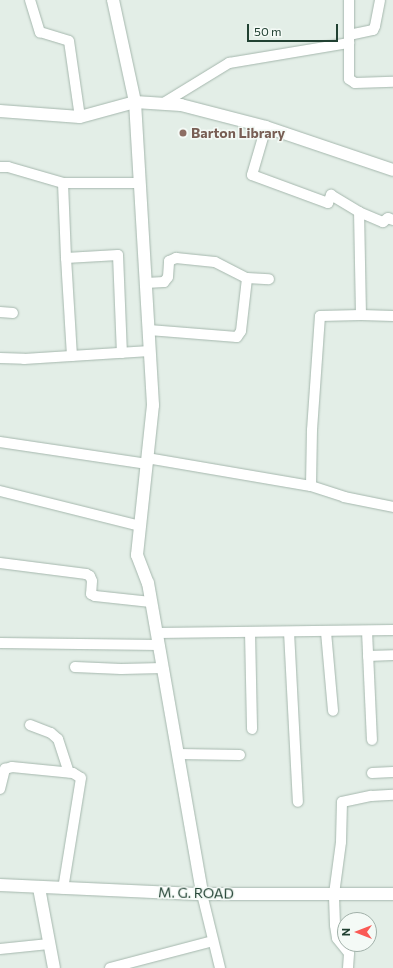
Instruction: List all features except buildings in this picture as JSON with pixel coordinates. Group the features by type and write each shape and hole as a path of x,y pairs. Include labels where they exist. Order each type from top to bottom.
{"street":[{"path":"30,0 40,32 69,41 80,117"},
{"path":"113,0 134,102 153,405 137,555 148,583 202,894 220,968"},
{"path":"349,0 349,75 351,82 393,82"},
{"path":"162,104 229,63 349,39 373,30 376,26 380,0"},
{"path":"0,111 80,117 134,102 181,104 266,127 393,170"},
{"path":"266,127 252,174 328,203 331,195 360,212 383,222 388,218 393,220"},
{"path":"0,167 8,167 63,183 139,183"},
{"path":"63,183 72,356"},
{"path":"360,212 361,315"},
{"path":"66,258 118,255 122,353"},
{"path":"146,283 164,282 168,277 169,261 176,258 215,262 247,278 269,279"},
{"path":"148,330 237,336 241,331 247,278"},
{"path":"0,312 13,312"},
{"path":"311,486 312,430 320,316 393,316"},
{"path":"0,358 72,356 150,351"},
{"path":"0,442 147,461 311,486 344,497 393,507"},
{"path":"0,491 140,526"},
{"path":"0,563 86,574 90,576 92,581 91,594 95,596 151,602"},
{"path":"0,643 158,639 250,632 393,630"},
{"path":"367,631 372,740"},
{"path":"250,632 252,729"},
{"path":"289,632 298,802"},
{"path":"326,632 333,712"},
{"path":"368,656 393,656"},
{"path":"75,667 121,669 163,668"},
{"path":"30,725 51,733 58,739 69,772"},
{"path":"178,754 240,755"},
{"path":"0,789 5,769 12,766 69,772 78,775 81,783 63,889"},
{"path":"372,773 393,772"},
{"path":"348,968 349,953 337,938 335,925 334,894 341,842 342,802 371,796 393,795"},
{"name":"M. G. ROAD","path":"0,885 39,888 202,894 393,894"},
{"path":"39,888 54,968"},
{"path":"110,968 213,941"},
{"path":"0,949 49,944"}],"place":[{"name":"Barton Library","path":"183,133"}]}
